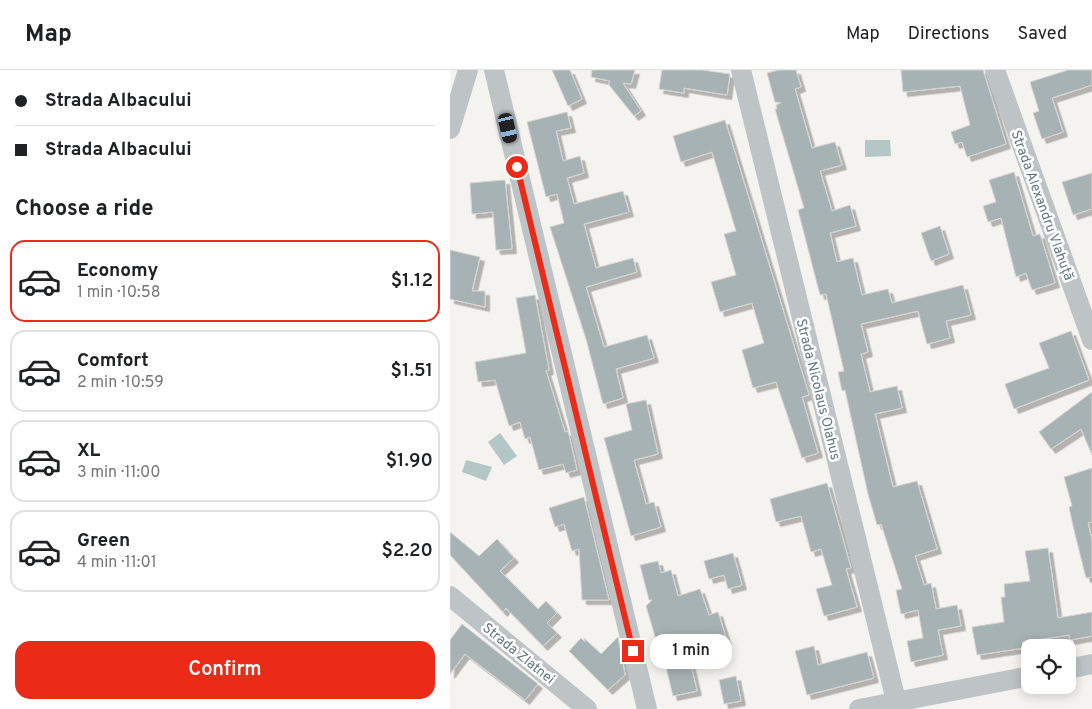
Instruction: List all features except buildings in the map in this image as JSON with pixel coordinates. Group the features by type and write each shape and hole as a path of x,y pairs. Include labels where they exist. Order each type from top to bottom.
{"street":[{"path":"450,129 468,70"},
{"path":"494,70 647,709"},
{"name":"Strada Nicolaus Olahus","path":"741,70 897,706"},
{"name":"Strada Alexandru Vlahuță","path":"995,70 1092,340"},
{"name":"Strada Zlatnei","path":"450,596 587,709"},
{"path":"1076,667 1092,664"},
{"path":"859,709 897,706 1021,678"}],"shaded area":[{"path":"865,140 890,140 891,156 865,157"},
{"path":"500,433 517,456 504,465 488,442"},
{"path":"466,460 492,467 486,481 462,472"}],"route":[{"path":"517,167 633,651"}]}
